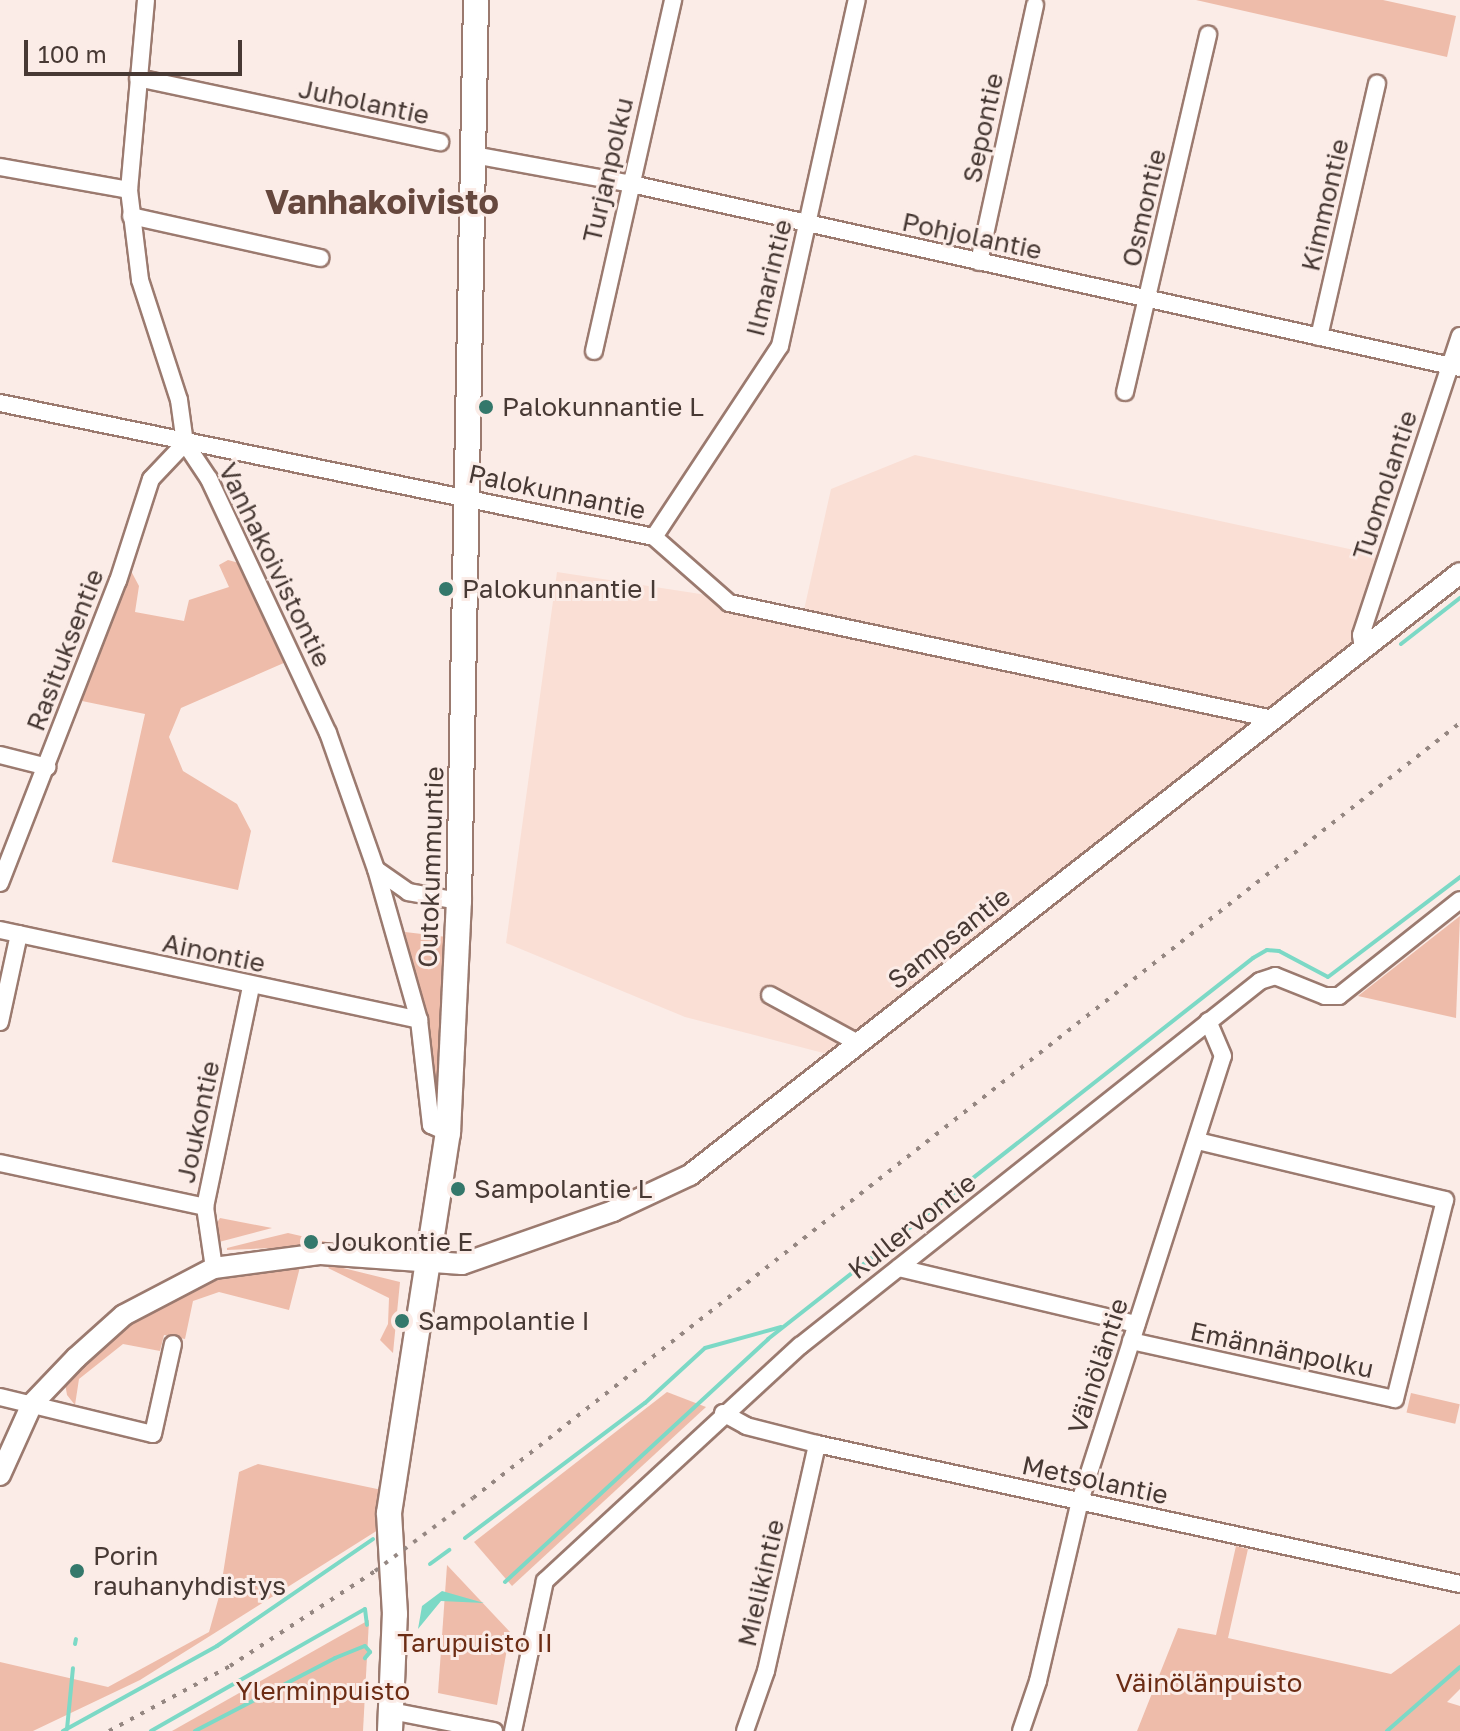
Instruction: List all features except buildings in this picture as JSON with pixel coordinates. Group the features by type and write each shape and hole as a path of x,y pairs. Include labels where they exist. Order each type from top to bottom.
{"main road":[{"name":"Outokummuntie","path":"391,1721 395,1614 389,1513 448,1133 459,901 476,0"}],"street":[{"name":"Vanhakoivistontie","path":"146,0 129,190 140,280 179,400 185,443 209,479 299,665 376,869 419,1020 431,1125 448,1133"},
{"name":"Turjanpolku","path":"594,351 627,183 673,0"},
{"name":"Ilmarintie","path":"654,537 780,346 857,0"},
{"name":"Sepontie","path":"979,262 1035,5"},
{"name":"Osmontie","path":"1125,392 1208,35"},
{"name":"Juholantie","path":"138,78 440,142"},
{"name":"Kimmontie","path":"1319,337 1377,84"},
{"name":"Pohjolantie","path":"474,155 627,183 1455,366"},
{"path":"0,167 129,190"},
{"path":"131,216 320,258"},
{"name":"Tuomolantie","path":"1363,649 1361,635 1455,366 1460,336"},
{"name":"Palokunnantie","path":"0,403 654,537 729,603 1268,718"},
{"name":"Rasituksentie","path":"0,883 47,767 151,479 185,443"},
{"name":"Sampsantie","path":"214,1268 321,1254 462,1264 613,1211 690,1175 1268,718 1460,573"},
{"path":"0,755 47,767"},
{"path":"376,869 408,892 459,901"},
{"name":"Kullervontie","path":"513,1731 545,1581 723,1413 899,1268 1260,981 1275,976 1325,996 1339,996 1460,900"},
{"name":"Ainontie","path":"0,930 251,987 419,1020"},
{"path":"0,1022 19,934"},
{"name":"Joukontie","path":"214,1268 205,1207 251,987"},
{"path":"770,995 858,1043"},
{"name":"Väinöläntie","path":"1021,1731 1038,1681 1080,1501 1223,1056 1208,1021"},
{"name":"Emännänpolku","path":"1131,1341 1395,1399 1445,1200 1197,1141"},
{"path":"0,1163 205,1207"},
{"path":"0,1475 32,1404 124,1315 214,1268"},
{"path":"899,1268 1136,1324"},
{"path":"0,1397 153,1434 173,1344"},
{"name":"Metsolantie","path":"723,1413 746,1426 817,1444 1460,1584"},
{"name":"Mielikintie","path":"745,1731 766,1671 817,1444"},
{"path":"391,1721 494,1731"}],"shaded area":[{"path":"915,455 1377,555 1351,649 831,1055 685,1017 506,943 557,572 804,610 831,489"}],"green space":[{"path":"1196,0 1383,0 1456,16 1447,57"},
{"path":"228,560 239,563 286,662 181,708 169,737 183,771 237,804 251,831 238,890 112,862 145,714 82,701 131,571 139,586 135,612 184,621 189,600 229,587 219,565"},
{"path":"1460,916 1456,1018 1358,996"},
{"path":"405,932 447,937 439,1110 426,1020"},
{"path":"220,1218 272,1228 219,1242 213,1229"},
{"path":"288,1233 340,1245 227,1250 227,1248"},
{"path":"296,1264 300,1267 289,1310 219,1292 193,1301 185,1339 164,1335 160,1351 123,1344 79,1379 75,1405 67,1395 65,1383 117,1330 183,1293 231,1275"},
{"path":"331,1265 400,1282 393,1353 380,1340 388,1324 389,1298 328,1268"},
{"path":"667,1392 706,1407 512,1586 474,1542"},
{"path":"1411,1393 1460,1404 1455,1424 1407,1412"},
{"path":"258,1464 382,1490 378,1530 140,1680 33,1731 0,1731 0,1662 108,1687 209,1632 220,1593 239,1472"},
{"name":"Väinölänpuisto","path":"1236,1546 1248,1549 1228,1638 1391,1674 1460,1624 1460,1689 1447,1702 1460,1706 1460,1731 1137,1731 1178,1628 1216,1635"},
{"name":"Tarupuisto II","path":"447,1565 510,1632 497,1705 438,1693"},
{"name":"Ylerminpuisto","path":"369,1620 363,1731 172,1731 340,1636"}],"water":[{"path":"442,1591 484,1603 441,1601 418,1629 422,1606"}],"waterway":[{"path":"1401,644 1460,598"},
{"path":"505,1582 768,1339 1253,958 1267,950 1279,951 1328,977 1460,877"},
{"path":"465,1538 645,1403 705,1348 781,1327"},
{"path":"63,1731 217,1646 373,1539"},
{"path":"430,1564 449,1550"},
{"path":"151,1731 365,1609 367,1625"},
{"path":"75,1644 76,1639"},
{"path":"195,1731 335,1658 365,1646 370,1652 365,1658"},
{"path":"1387,1731 1460,1667"},
{"path":"67,1729 73,1668"}],"railway":[{"path":"109,1731 230,1666 375,1571 473,1498 1460,723"}],"place":[{"name":"Palokunnantie L","path":"486,407"},
{"name":"Palokunnantie I","path":"446,589"},
{"name":"Sampolantie L","path":"458,1189"},
{"name":"Joukontie E","path":"311,1242"},
{"name":"Sampolantie I","path":"402,1321"},
{"name":"Porin rauhanyhdistys","path":"77,1571"}],"district":[{"name":"Vanhakoivisto","path":"382,202"}]}
